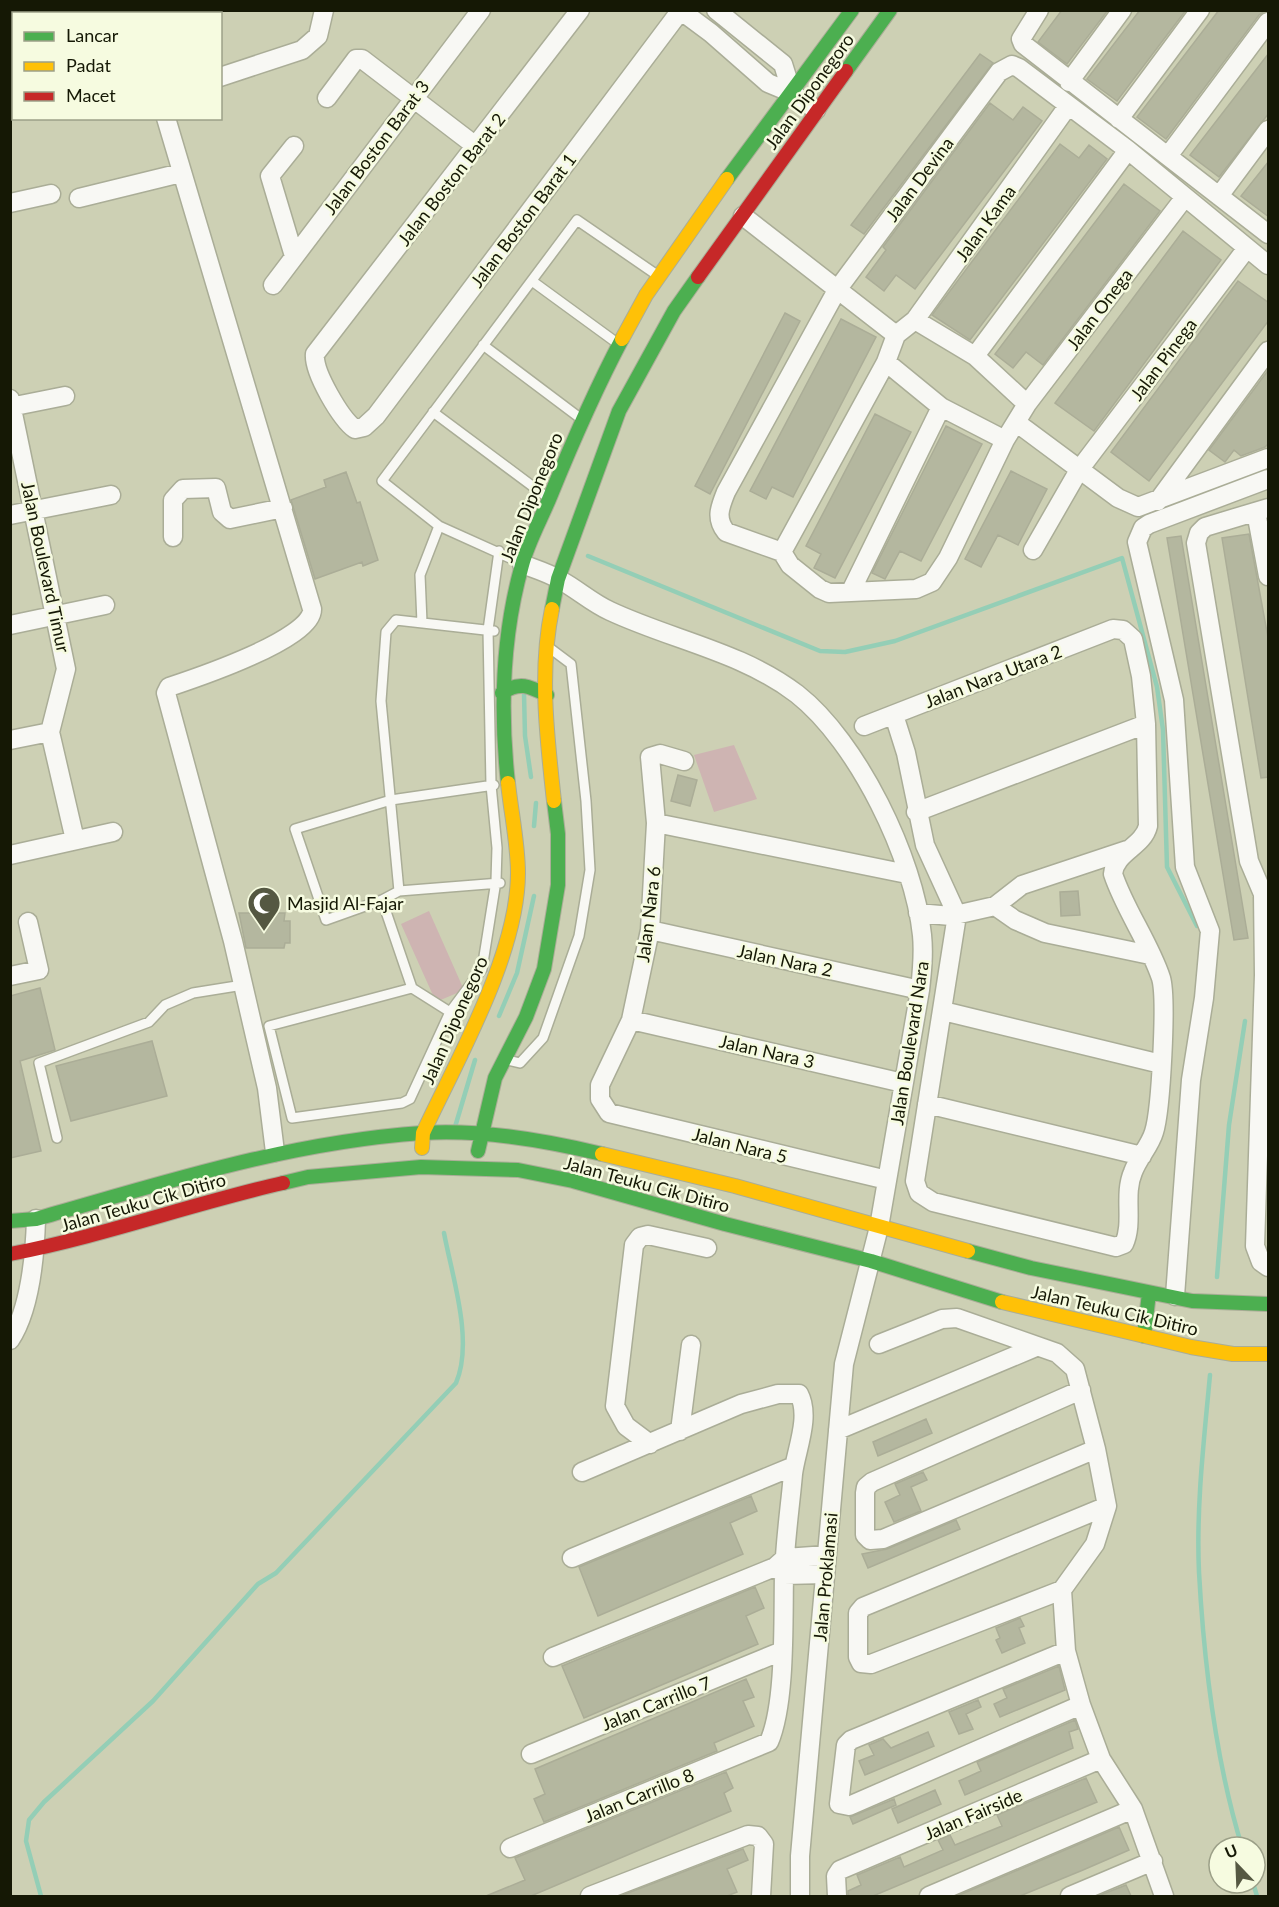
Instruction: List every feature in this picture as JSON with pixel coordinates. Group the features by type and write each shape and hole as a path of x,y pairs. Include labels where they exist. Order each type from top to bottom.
{"street":[{"path":"222,76 302,50 318,36 324,10"},
{"name":"Jalan Boston Barat 3","path":"273,285 481,10"},
{"name":"Jalan Boston Barat 2","path":"320,347 477,147 580,10"},
{"path":"716,10 783,64 792,93"},
{"name":"Jalan Diponegoro","path":"476,1169 481,1134 495,1078 544,969 558,885 558,834 547,739 546,646 558,579 660,303 659,276 852,10"},
{"name":"Jalan Diponegoro","path":"421,1167 423,1133 488,995 504,950 516,890 518,873 502,730 502,693 508,634 522,564 582,419 619,345 743,216 816,110 890,10"},
{"path":"1039,10 1023,33 1021,39 1023,44 1069,82 1269,234"},
{"path":"1069,82 1122,10"},
{"path":"1119,119 1200,10"},
{"path":"680,11 711,33 768,83 792,93 816,110"},
{"name":"Jalan Boston Barat 1","path":"320,347 315,354 315,365 327,389 349,425 355,429 364,427 376,416 680,11"},
{"path":"1168,156 1269,22"},
{"path":"327,98 356,59 362,59 477,147"},
{"name":"Jalan Devina","path":"782,552 726,532 718,518 726,492 837,290 1003,69 1016,66 1068,106"},
{"path":"1068,106 1128,150 1269,265"},
{"name":"Jalan Kama","path":"896,335 915,320 1068,106"},
{"path":"167,120 312,609 311,619 278,644 170,687 166,693 243,985 267,1088 275,1152"},
{"path":"1219,195 1269,130"},
{"path":"294,146 270,176 294,256"},
{"path":"975,356 1128,150"},
{"path":"79,198 181,173"},
{"path":"10,203 51,194"},
{"name":"Jalan Onega","path":"851,591 916,589 926,586 940,573 1005,440 1028,404 1185,197"},
{"path":"743,216 896,335 886,362 782,552 790,566 820,589 830,593 851,591 940,406"},
{"name":"Jalan Pinega","path":"1033,550 1078,470 1247,248"},
{"path":"915,320 975,356 1028,404"},
{"path":"1157,502 1269,351"},
{"path":"886,362 940,406 1005,440"},
{"path":"11,404 65,396"},
{"name":"Jalan Boulevard Timur","path":"11,404 57,615 66,669 50,732 75,840"},
{"path":"1017,423 1078,470 1129,505 1138,507 1157,502 1269,458"},
{"path":"1175,1296 1191,1080 1204,998 1210,931 1185,867 1174,700 1137,542 1143,528 1149,524 1269,479"},
{"path":"173,537 173,500 183,489 216,488 222,512 230,519 283,508"},
{"path":"10,515 111,495"},
{"path":"1269,576 1262,510 1205,527 1199,534 1196,543 1248,861 1266,889 1255,1246 1261,1262 1269,1267"},
{"name":"Jalan Boulevard Nara","path":"522,564 558,579 609,611 733,657 797,694 828,727 864,773 898,843 918,913 922,936 920,990 879,1227 870,1261"},
{"path":"10,625 105,605"},
{"name":"Jalan Nara Utara 2","path":"864,726 1113,629 1123,630 1133,639 1142,676 1146,724"},
{"path":"502,693 513,684 527,685 547,695"},
{"path":"894,715 906,753 916,812 925,845 954,916 943,1011 915,1181 919,1193 933,1202 1116,1246 1124,1244 1129,1233 1132,1174 1154,1134 1161,1106 1161,979 1113,874 1115,864 1128,850 1141,841 1148,826 1146,724 916,812"},
{"path":"10,740 50,732"},
{"name":"Jalan Nara 6","path":"600,1099 600,1085 631,1020 650,930 656,823 650,757 660,754 684,761"},
{"path":"656,823 907,874"},
{"path":"10,855 113,832"},
{"path":"922,936 954,916 995,906 1022,885 1128,850"},
{"path":"995,906 1022,924 1045,933 1149,956"},
{"path":"918,913 954,916"},
{"path":"10,976 39,970 28,922"},
{"name":"Jalan Nara 2","path":"650,930 920,990"},
{"path":"943,1011 1161,1064"},
{"name":"Jalan Nara 3","path":"631,1020 903,1083"},
{"path":"473,1024 487,1043 512,1043"},
{"name":"Jalan Nara 5","path":"600,1099 609,1113 887,1180"},
{"path":"927,1104 1142,1156"},
{"name":"Jalan Teuku Cik Ditiro","path":"12,1221 36,1219 275,1152 351,1139 423,1133 481,1134 576,1148 735,1186 1031,1268 1192,1301 1269,1304"},
{"name":"Jalan Teuku Cik Ditiro","path":"10,1253 35,1250 225,1196 308,1177 421,1167 518,1170 573,1181 725,1224 870,1261 1023,1309 1233,1354 1269,1354"},
{"path":"10,1340 18,1328 35,1250 36,1219"},
{"path":"10,1253 12,1221"},
{"path":"650,1444 620,1418 615,1396 634,1245 640,1237 648,1235 707,1248"},
{"name":"Jalan Proklamasi","path":"800,1896 800,1856 844,1364 870,1261"},
{"path":"1144,1336 1149,1293"},
{"path":"879,1344 942,1319 957,1318 1068,1360 1075,1369 1096,1449 1107,1506 1095,1544 1062,1590 871,1664 861,1663 858,1658 858,1619 863,1607 1107,1506"},
{"path":"680,1431 691,1345"},
{"path":"838,1430 1036,1347"},
{"path":"1080,1390 866,1487 863,1527 870,1540 883,1539 1096,1449"},
{"path":"582,1472 741,1404 789,1393 799,1394 805,1410 794,1466 781,1567 782,1651"},
{"path":"572,1558 794,1466"},
{"path":"554,1657 781,1567 827,1555"},
{"path":"781,1567 825,1574"},
{"path":"1062,1590 1066,1651 1081,1705 1101,1759 1133,1809 1164,1896"},
{"name":"Jalan Carrillo 8","path":"510,1848 769,1742 775,1729 782,1651"},
{"name":"Jalan Carrillo 7","path":"531,1754 782,1651"},
{"path":"1066,1651 851,1740 846,1745 839,1804 849,1806 1081,1705"},
{"name":"Jalan Fairside","path":"837,1896 836,1876 844,1869 1101,1759"},
{"path":"929,1896 1133,1809"},
{"path":"590,1896 748,1835 758,1836 764,1844 761,1896"},
{"path":"1070,1896 1153,1861"}],"lane":[{"path":"522,564 499,551 439,526 382,481 577,220 659,276"},
{"path":"532,280 619,345"},
{"path":"483,345 582,419"},
{"path":"433,412 550,499"},
{"path":"422,623 420,575 439,526"},
{"path":"412,988 269,1026 292,1118 402,1103 410,1099 450,1012 482,969 496,881 497,848 491,785 488,630 499,551"},
{"path":"399,891 381,701 386,632 396,620 508,634"},
{"path":"504,1059 520,1063 543,1038 579,936 590,870 586,801 571,664 546,646"},
{"path":"510,786 491,785 391,800 295,829 326,920 382,900 399,891 496,881 516,890"},
{"path":"382,900 412,988 450,1012"},
{"path":"57,1138 39,1063 149,1022 165,1005 193,993 243,985"}],"shaded area":[{"path":"734,745 757,799 714,812 694,755"},
{"path":"429,911 464,990 436,1002 401,924"}],"building":[{"path":"1062,10 1108,10 1067,64 1038,42"},
{"path":"1140,10 1186,10 1117,101 1087,79"},
{"path":"1219,10 1266,10 1259,15 1166,139 1137,117"},
{"path":"1269,53 1269,113 1219,177 1190,155"},
{"path":"980,54 993,63 864,234 851,225"},
{"path":"990,103 1013,120 1023,107 1042,121 915,289 896,275 884,291 866,277 886,250 883,247"},
{"path":"1060,144 1079,158 1089,145 1107,159 970,340 932,315"},
{"path":"1269,161 1269,217 1241,196"},
{"path":"1124,184 1160,211 1043,365 1026,352 1013,368 995,354"},
{"path":"1183,231 1221,260 1094,431 1055,403"},
{"path":"1238,281 1269,303 1269,320 1149,481 1111,452"},
{"path":"785,313 800,321 710,494 695,486"},
{"path":"841,319 876,337 793,497 772,487 766,499 750,491"},
{"path":"1269,369 1269,443 1265,447 1241,456 1234,450 1225,462 1209,450"},
{"path":"875,414 911,432 835,578 814,568 821,554 806,546"},
{"path":"946,426 982,444 921,561 900,551 885,579 872,573"},
{"path":"1011,471 1047,489 1018,545 998,535 981,567 965,559"},
{"path":"346,472 357,503 360,502 378,560 363,566 362,562 315,579 291,500 326,487 324,480"},
{"path":"1249,534 1269,643 1269,777 1261,778 1222,538"},
{"path":"1181,536 1248,938 1234,940 1167,538"},
{"path":"678,775 697,780 690,806 671,801"},
{"path":"1078,891 1080,915 1061,916 1060,892"},
{"name":"Masjid Al-Fajar","path":"239,913 285,913 284,921 290,921 290,943 285,943 284,948 246,948"},
{"path":"40,988 55,1050 20,1061 41,1151 10,1158 10,996"},
{"path":"152,1041 167,1096 71,1121 56,1066"},
{"path":"926,1419 932,1433 878,1456 873,1442"},
{"path":"923,1472 927,1480 911,1487 921,1511 894,1522 885,1502 900,1495 895,1484"},
{"path":"751,1496 757,1511 730,1523 743,1554 598,1616 579,1567"},
{"path":"956,1520 960,1529 868,1568 862,1554 887,1549"},
{"path":"755,1587 764,1608 746,1616 758,1644 584,1718 562,1666"},
{"path":"1020,1618 1024,1626 1019,1628 1025,1643 1002,1653 996,1640 1000,1638 996,1628"},
{"path":"1059,1666 1065,1690 1000,1717 994,1704 1007,1698 1003,1689"},
{"path":"746,1679 754,1697 743,1701 754,1726 714,1743 717,1751 544,1822 534,1799 545,1794 535,1769"},
{"path":"978,1700 981,1707 966,1714 973,1729 959,1734 949,1712"},
{"path":"1075,1720 1078,1729 1069,1732 1073,1748 965,1795 959,1781 981,1771 977,1762"},
{"path":"928,1732 934,1746 865,1775 859,1761 874,1755 869,1745 883,1739 891,1748"},
{"path":"726,1772 733,1788 724,1793 731,1811 531,1896 486,1896 525,1880 515,1858"},
{"path":"1086,1778 1097,1802 873,1896 848,1896 848,1891 861,1885 857,1875 900,1857 904,1867 943,1850 938,1840 950,1835 955,1845 1002,1826 997,1815"},
{"path":"935,1790 941,1804 898,1823 892,1809"},
{"path":"894,1799 896,1805 853,1824 850,1817"},
{"path":"1119,1827 1129,1850 1083,1870 1020,1896 957,1896"},
{"path":"743,1849 748,1860 727,1869 737,1892 727,1896 620,1896"},
{"path":"1126,1885 1131,1896 1098,1896"}],"waterway":[{"path":"588,556 820,651 845,652 895,641 1122,558 1157,687 1163,730 1167,867 1197,926"},
{"path":"524,693 525,736 531,777"},
{"path":"534,826 536,803"},
{"path":"499,1016 517,973 534,896"},
{"path":"1217,1277 1229,1125 1245,1021"},
{"path":"455,1127 475,1060"},
{"path":"41,1896 26,1841 29,1820 44,1802 153,1701 258,1584 276,1573 456,1383 463,1348 462,1328 444,1233"},
{"path":"1210,1375 1199,1523 1201,1607 1212,1711 1225,1780 1239,1835"}],"traffic: fast":[{"path":"727,179 852,10"},
{"path":"846,71 890,10"},
{"path":"552,609 558,579 619,411 674,311 698,277"},
{"path":"508,783 504,728 505,673 515,592 531,539 575,437 622,339"},
{"path":"502,693 514,687 524,686 547,695"},
{"path":"478,1151 495,1078 526,1017 544,969 558,885 558,834 554,801"},
{"path":"10,1221 36,1219 227,1166 323,1145 372,1138 444,1132 490,1134 558,1144 602,1154"},
{"path":"283,1183 308,1177 421,1167 518,1170 573,1181 725,1224 871,1261 1002,1302"},
{"path":"968,1251 1031,1268 1192,1301 1268,1304"},
{"path":"1144,1336 1149,1293"}],"traffic: slow":[{"path":"622,339 646,295 727,179"},
{"path":"552,609 545,680 554,801"},
{"path":"422,1148 423,1133 483,1006 508,938 518,873 508,783"},
{"path":"602,1154 735,1186 968,1251"},
{"path":"1002,1302 1191,1347 1233,1354 1268,1354"}],"traffic: jam":[{"path":"698,277 846,71"},
{"path":"10,1254 45,1247 283,1183"}],"place":[{"name":"Masjid Al-Fajar","path":"264,932"}]}
